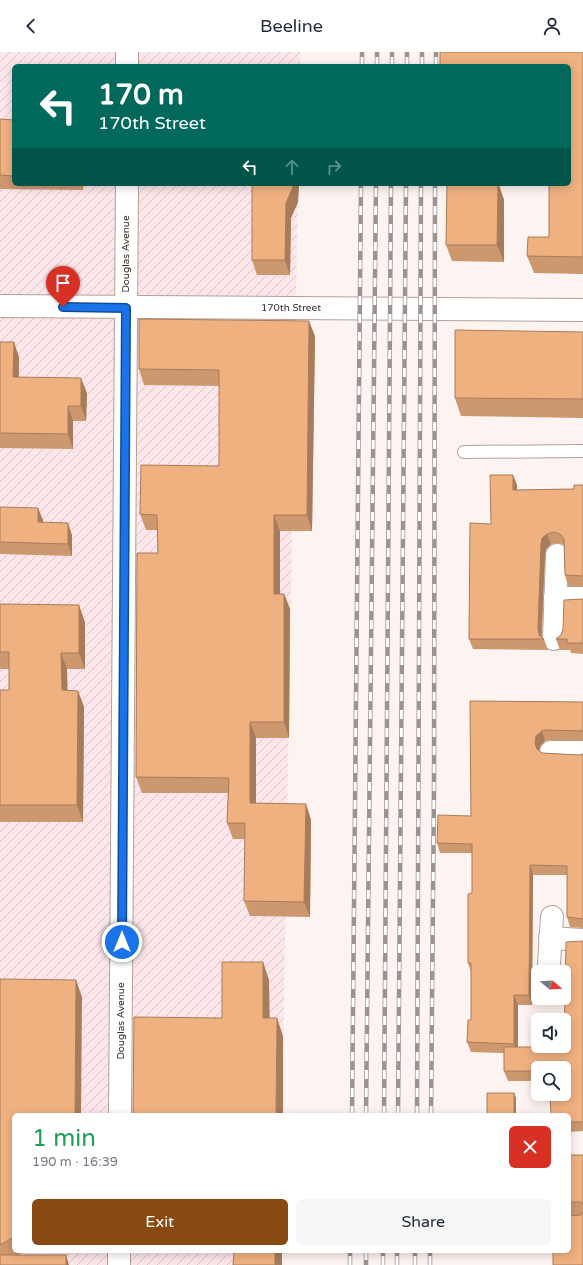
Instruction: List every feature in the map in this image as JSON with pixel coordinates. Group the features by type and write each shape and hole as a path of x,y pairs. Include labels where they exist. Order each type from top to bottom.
{"street":[{"path":"127,52 127,64"},
{"name":"Douglas Avenue","path":"120,1113 127,186"},
{"name":"170th Street","path":"0,306 583,310"},
{"path":"554,639 554,598 557,555"},
{"path":"554,598 583,598"},
{"path":"551,752 583,752"},
{"path":"549,964 552,917"},
{"path":"550,938 583,940"},
{"path":"119,1253 119,1265"}],"lane":[{"path":"464,452 583,451"}],"shaded area":[{"path":"0,52 300,52 300,64 12,64 12,186 298,186 282,1113 12,1113 12,1253 279,1253 279,1265 0,1265"}],"building":[{"path":"440,52 583,52 583,257 527,256 528,237 549,237 549,186 571,186 571,64 440,64"},
{"path":"0,119 12,120 12,176 0,175"},
{"path":"252,186 293,186 286,203 285,260 252,260"},
{"path":"447,186 498,186 497,245 446,245"},
{"path":"139,319 309,321 307,515 274,515 274,594 284,594 284,722 250,722 250,803 306,804 304,902 244,901 245,823 227,823 229,778 136,777 137,553 158,553 157,515 140,514 141,465 219,466 219,370 139,369"},
{"path":"455,330 583,332 583,399 455,398"},
{"path":"0,342 14,342 13,377 81,378 81,406 68,406 68,434 0,433"},
{"path":"490,475 513,475 513,490 574,489 574,485 583,485 583,576 565,575 564,539 560,534 554,532 547,534 542,538 538,628 539,635 544,639 469,639 470,523 491,524"},
{"path":"0,507 38,508 38,522 68,523 68,544 0,542"},
{"path":"583,599 583,643 567,643 567,639 556,639 561,635 563,629 564,600"},
{"path":"0,604 79,605 79,653 61,653 62,690 78,691 77,805 0,805 0,690 9,690 9,652 0,652"},
{"path":"470,701 583,702 583,731 542,731 536,736 535,743 537,749 542,753 583,754 583,919 567,917 567,866 530,865 529,995 514,995 514,1044 467,1042 468,1020 471,1020 471,963 468,963 468,894 472,893 472,844 437,843 438,815 471,816"},
{"path":"583,941 583,1122 571,1122 571,1113 551,1113 550,1101 571,1101 571,1061 531,1061 531,1071 504,1071 504,1047 531,1047 531,1053 571,1053 571,1013 565,1013 565,1005 571,1005 571,965 566,965 566,942"},
{"path":"222,962 263,962 263,1018 277,1018 276,1113 133,1113 134,1017 222,1018"},
{"path":"0,979 76,980 75,1113 12,1113 12,1238 0,1245"},
{"path":"487,1093 514,1093 514,1113 487,1113"},
{"path":"571,1155 583,1155 583,1205 582,1202 571,1202"},
{"path":"583,1212 583,1265 553,1265 553,1253 571,1253 571,1216 581,1215"},
{"path":"234,1253 275,1253 275,1265 233,1265"},
{"path":"0,1255 66,1255 66,1265 0,1265"}],"railway":[{"path":"362,52 362,64"},
{"path":"377,52 377,64"},
{"path":"392,52 392,64"},
{"path":"407,52 407,64"},
{"path":"422,52 422,64"},
{"path":"436,52 436,64"},
{"path":"352,1113 361,186"},
{"path":"366,1113 376,186"},
{"path":"384,1113 391,186"},
{"path":"398,1113 406,186"},
{"path":"417,1113 421,186"},
{"path":"431,1113 434,788 435,186"},
{"path":"350,1253 350,1265"},
{"path":"366,1253 366,1265"},
{"path":"383,1253 383,1265"},
{"path":"397,1253 397,1265"},
{"path":"415,1253 415,1265"},
{"path":"430,1253 430,1265"}],"route":[{"path":"63,307 126,308 122,942"}]}
